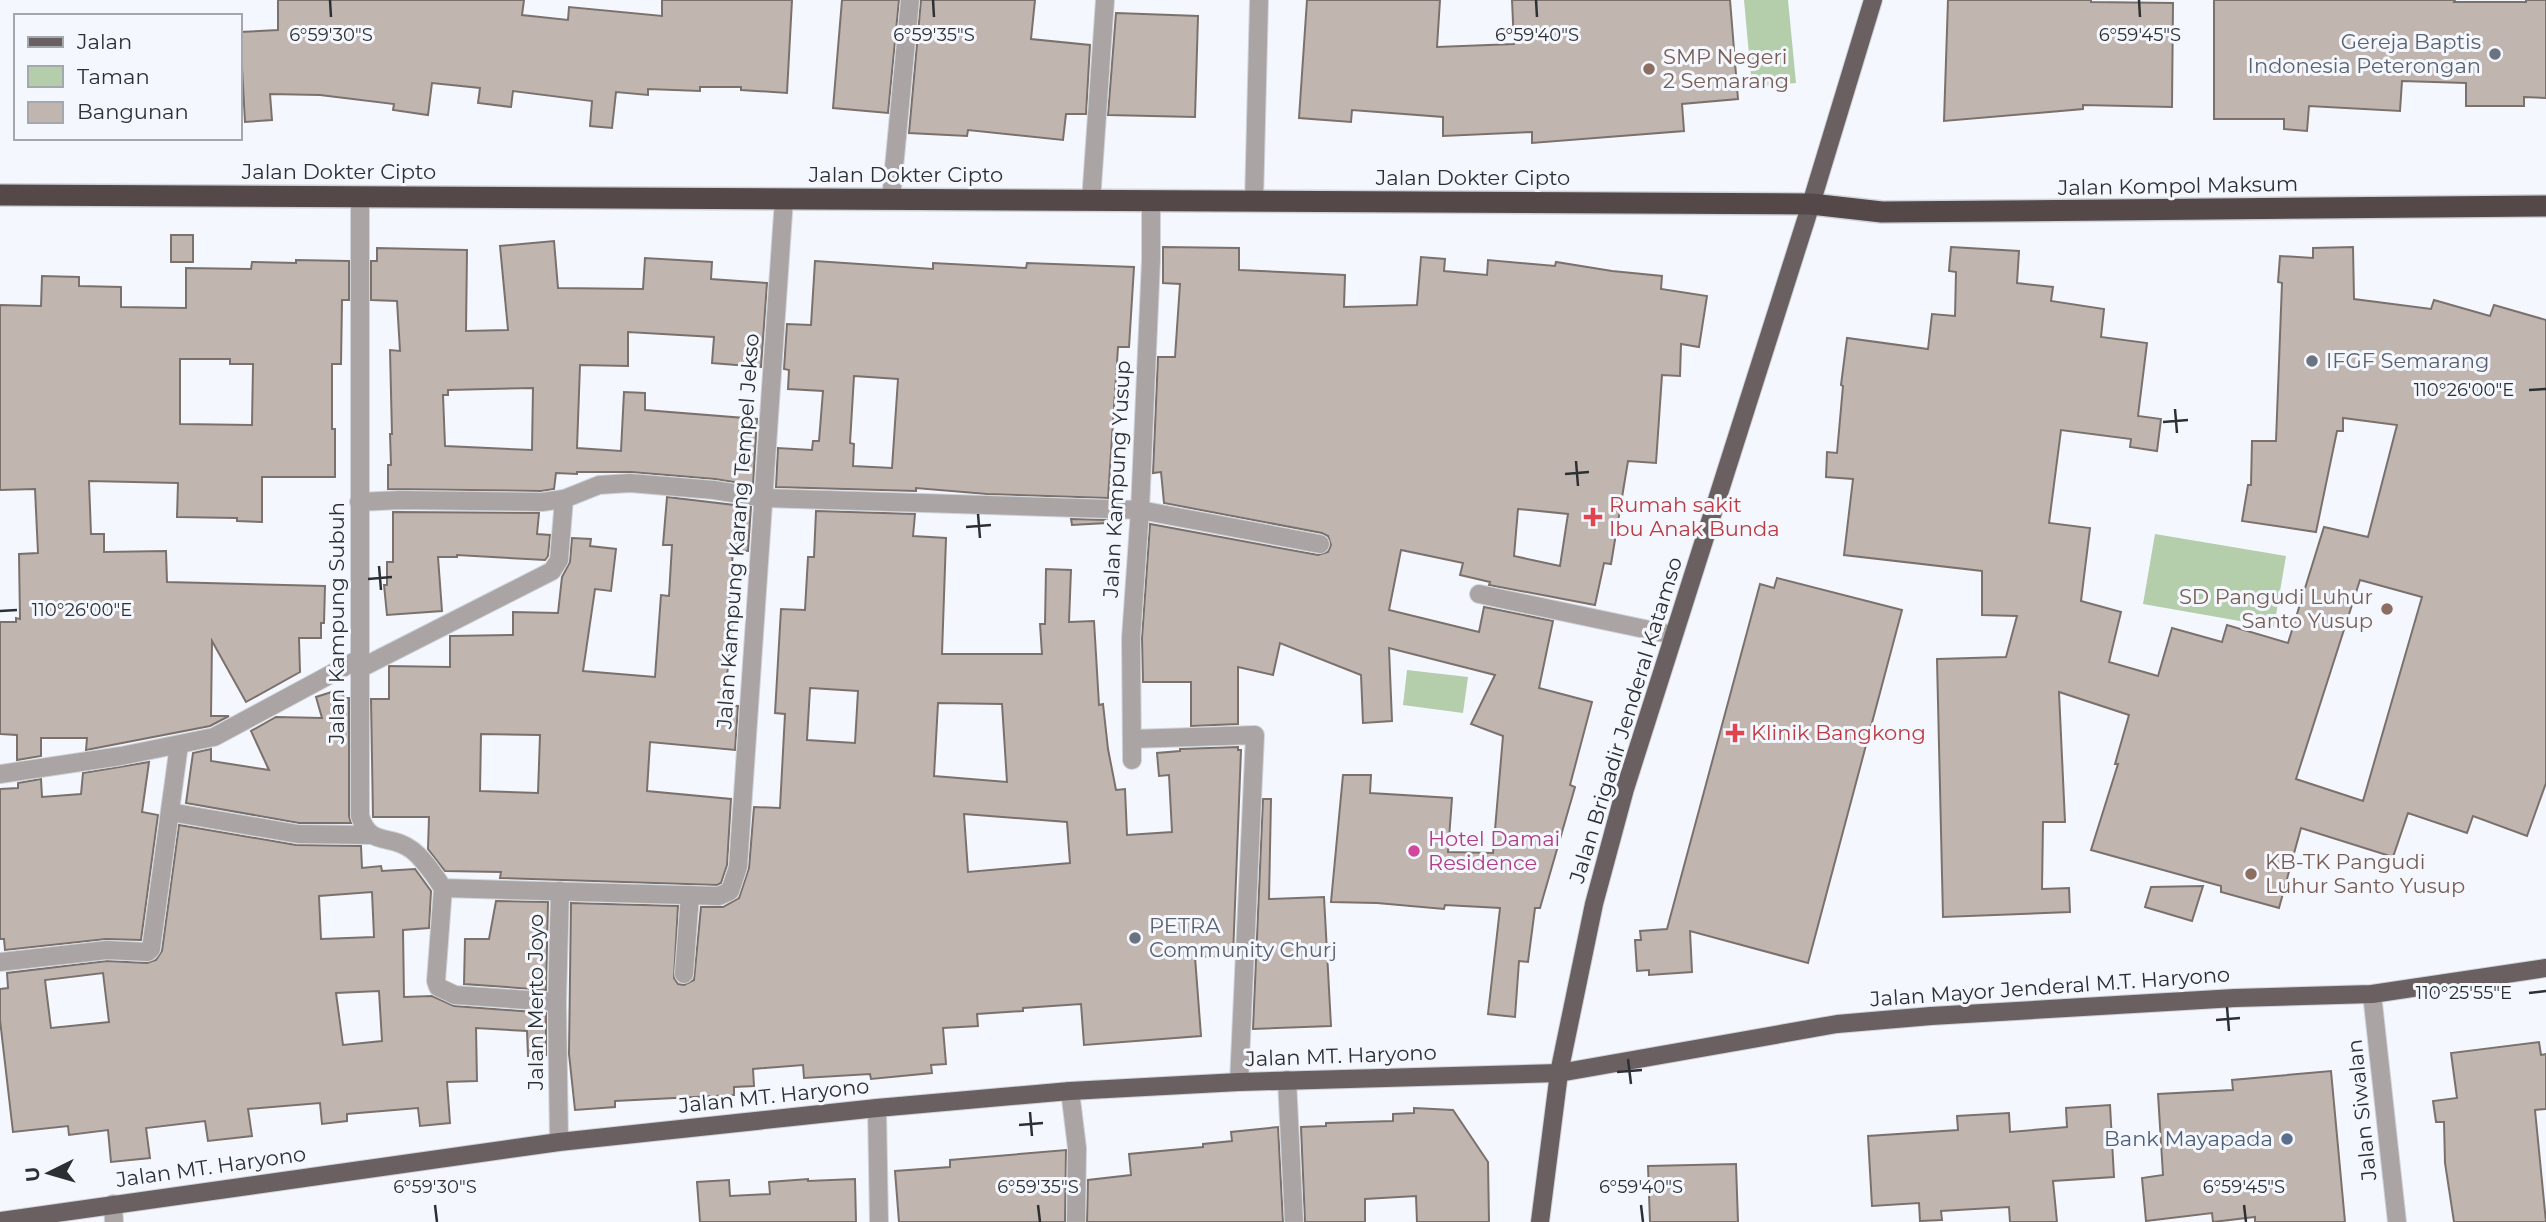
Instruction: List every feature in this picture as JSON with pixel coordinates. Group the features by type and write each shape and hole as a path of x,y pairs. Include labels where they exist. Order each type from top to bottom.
{"highway":[{"name":"Jalan Dokter Cipto","path":"0,195 1811,204"},
{"name":"Jalan Kompol Maksum","path":"1811,204 1882,212 2546,206"}],"main road":[{"name":"Jalan Brigadir Jenderal Katamso","path":"1540,1222 1559,1073 1597,891 1625,789 1873,0"},
{"name":"Jalan Mayor Jenderal M.T. Haryono","path":"1559,1073 1837,1024 2235,998 2372,993 2546,968"},
{"name":"Jalan MT. Haryono","path":"0,1221 113,1213 559,1142 877,1108 1070,1091 1240,1082 1559,1073"}],"street":[{"path":"891,200 910,0"},
{"path":"1091,201 1105,0"},
{"path":"1254,202 1259,0"},
{"name":"Jalan Kampung Subuh","path":"360,197 360,816 363,827 371,835"},
{"name":"Jalan Kampung Karang Tempel Jekso","path":"738,867 765,498 783,199"},
{"name":"Jalan Kampung Yusup","path":"1132,760 1131,638 1140,510 1151,201"},
{"path":"359,502 542,502 564,499 599,485 630,483 714,490 765,498 1140,510 1320,544"},
{"path":"0,774 121,756 214,737 552,571 559,560 564,499"},
{"path":"1479,594 1673,635"},
{"path":"1132,738 1255,735 1240,1082"},
{"path":"0,962 71,952 150,951 179,745"},
{"path":"170,812 298,834 371,835 397,841 412,850 443,888 436,981 438,987 455,995 557,1002"},
{"name":"Jalan Merto Joyo","path":"559,1142 557,1002 560,891 719,896 730,891 738,867"},
{"path":"443,888 560,891"},
{"path":"684,974 690,895"},
{"name":"Jalan Siwalan","path":"2372,993 2397,1222"},
{"path":"1287,1080 1294,1222"},
{"path":"1070,1091 1077,1148 1076,1222"},
{"path":"877,1108 879,1222"}],"green space":[{"path":"1744,0 1788,0 1796,83 1752,87"},
{"path":"2155,534 2286,556 2274,627 2143,604"},
{"path":"1407,670 1468,677 1463,713 1403,705"}],"building":[{"path":"278,0 524,0 522,15 568,20 569,7 662,16 662,0 792,0 787,93 741,90 741,87 700,87 700,91 648,89 648,95 616,92 612,128 590,126 592,101 513,91 511,107 478,103 480,88 432,83 428,115 393,110 394,104 320,95 270,94 272,120 245,122 242,32 278,30"},
{"path":"842,0 899,0 888,113 833,108"},
{"path":"921,0 1035,0 1031,39 1090,45 1086,114 1066,114 1063,140 968,130 967,136 909,133"},
{"path":"1307,0 1440,0 1437,47 1514,44 1512,0 1730,0 1738,99 1682,104 1684,131 1532,143 1532,132 1443,136 1443,117 1352,110 1351,122 1299,118"},
{"path":"1948,0 2173,3 2172,107 2083,105 2083,109 1944,121"},
{"path":"2214,0 2546,0 2546,98 2524,97 2524,106 2466,106 2466,83 2402,81 2400,111 2309,106 2307,131 2284,129 2284,119 2214,119"},
{"path":"1116,13 1198,16 1195,117 1108,115"},
{"path":"171,235 193,235 193,262 171,262"},
{"path":"554,241 558,288 643,289 645,258 712,262 711,279 767,283 761,367 712,363 714,337 628,332 628,366 580,365 577,448 621,451 624,392 645,393 645,410 757,419 753,485 631,472 577,472 556,473 554,489 541,491 388,489 392,434 390,350 400,351 397,301 371,300 371,261 377,261 377,248 467,250 466,331 508,330 500,246","holes":["533,388 532,450 445,446 443,395 448,395 448,390"]},
{"path":"1163,247 1239,248 1239,270 1345,275 1344,307 1417,305 1421,257 1445,259 1444,271 1487,275 1488,260 1555,266 1556,262 1662,276 1661,289 1707,296 1699,347 1681,344 1680,376 1662,375 1656,463 1628,461 1611,564 1604,563 1595,605 1489,585 1490,582 1460,575 1463,563 1401,550 1389,610 1479,632 1484,607 1553,621 1539,688 1592,702 1570,785 1575,787 1540,908 1535,908 1528,962 1519,961 1515,1017 1488,1014 1500,908 1445,905 1444,909 1331,902 1343,775 1371,775 1370,793 1452,798 1448,852 1493,853 1503,736 1471,724 1495,675 1389,648 1392,721 1363,723 1361,675 1280,643 1273,675 1238,667 1238,724 1191,726 1191,682 1143,682 1142,638 1150,524 1318,555 1328,552 1331,545 1328,536 1322,533 1164,503 1161,472 1153,473 1158,357 1175,357 1180,284 1163,283","holes":["1518,509 1568,514 1560,566 1514,556"]},
{"path":"1951,247 2019,251 2017,283 2053,287 2051,301 2104,309 2101,337 2147,343 2138,416 2161,419 2157,451 2130,447 2131,439 2061,430 2049,523 2090,528 2081,601 2121,612 2109,662 2158,676 2172,628 2222,642 2227,625 2288,643 2324,527 2368,537 2397,425 2343,418 2343,431 2337,431 2316,532 2242,521 2248,485 2251,485 2252,441 2276,441 2282,283 2278,282 2280,256 2313,258 2313,248 2353,247 2354,299 2431,309 2434,300 2490,316 2494,305 2546,320 2546,783 2527,836 2473,816 2467,833 2408,813 2393,857 2301,828 2279,908 2221,892 2221,886 2091,850 2118,764 2115,764 2129,715 2059,692 2065,822 2043,822 2042,889 2069,888 2070,912 1943,917 1937,659 2006,657 2017,616 1982,615 1982,571 1844,555 1853,479 1826,477 1827,452 1837,453 1847,338 1928,349 1932,314 1955,316 1956,272 1949,271","holes":["2360,580 2422,597 2363,801 2296,779"]},
{"path":"296,260 349,261 349,300 342,300 341,364 332,364 335,477 262,477 262,522 237,521 237,518 177,517 178,483 89,481 91,534 104,534 104,552 166,551 167,582 325,586 321,638 299,638 300,672 246,702 212,641 211,716 229,716 210,726 86,750 87,738 41,738 41,756 17,760 17,735 0,734 0,622 16,622 16,618 20,619 19,554 38,553 35,489 0,490 0,305 41,306 42,276 79,277 79,286 121,287 121,307 186,308 186,268 251,269 252,262 296,263","holes":["180,359 230,359 230,364 253,364 252,425 180,424"]},
{"path":"815,261 933,269 933,263 1026,268 1027,263 1134,267 1129,347 1118,347 1108,498 987,494 916,488 916,491 776,487 778,448 812,450 813,441 819,441 823,391 788,389 789,370 784,369 787,324 811,325","holes":["854,376 898,379 892,468 853,466 854,444 850,443"]},
{"path":"667,497 751,507 748,551 733,550 729,607 734,608 724,705 738,706 735,750 650,742 647,791 731,799 727,865 721,883 500,878 501,872 445,871 428,849 429,817 373,817 371,699 389,699 389,666 450,667 450,636 513,635 513,612 558,613 562,577 570,562 572,538 591,539 590,546 616,549 611,591 595,589 583,671 655,677 661,595 669,596 672,545 663,545","holes":["481,734 540,735 538,793 480,791"]},
{"path":"816,511 915,514 913,536 946,538 942,654 1042,654 1040,624 1045,624 1046,569 1071,570 1069,622 1094,621 1099,705 1103,704 1116,790 1125,789 1127,835 1172,832 1169,775 1159,776 1157,753 1180,749 1238,747 1238,750 1241,750 1233,956 1195,957 1201,1036 1084,1045 1081,1004 1023,1008 1023,1011 977,1014 978,1026 943,1028 946,1064 931,1065 932,1073 871,1079 870,1074 804,1078 803,1065 753,1069 754,1086 734,1087 734,1095 615,1101 615,1107 575,1110 569,1054 571,903 678,906 674,978 678,984 684,985 694,980 701,907 723,907 739,898 749,868 754,807 780,808 785,714 775,713 781,609 805,610 808,557 814,557","holes":["810,688 858,691 855,743 807,740","938,703 1002,704 1007,782 934,776","964,814 1067,822 1070,863 968,872"]},
{"path":"393,512 539,513 537,534 550,535 548,556 545,560 457,555 438,557 442,611 387,615 384,585 387,585 387,562 393,562"},
{"path":"1071,519 1107,520 1107,523 1072,525"},
{"path":"1777,578 1902,610 1808,963 1690,931 1692,972 1649,975 1649,970 1637,971 1635,940 1641,940 1640,931 1667,929 1760,584 1774,588"},
{"path":"341,689 344,698 349,698 351,823 299,823 186,803 193,753 211,749 211,761 269,770 251,731 276,717 322,718 316,697"},
{"path":"149,762 142,812 158,815 141,940 106,939 5,950 4,939 0,939 0,789 18,788 18,783 41,779 42,797 81,794 83,773"},
{"path":"1263,799 1271,799 1269,899 1324,897 1331,1026 1253,1029"},
{"path":"179,825 296,845 361,846 362,868 381,866 382,871 415,869 431,891 429,928 403,930 404,997 432,996 454,1006 546,1013 546,1055 528,1056 527,1031 476,1028 477,1081 447,1082 450,1123 420,1126 418,1108 347,1114 347,1121 322,1124 320,1103 248,1109 252,1136 208,1141 205,1121 146,1128 150,1158 111,1162 108,1130 69,1135 68,1126 13,1132 0,1020 0,989 8,988 7,973 107,961 147,963 156,960 162,951","holes":["372,892 374,937 321,939 319,896","103,973 109,1022 51,1028 45,980","379,991 382,1041 343,1045 336,993"]},
{"path":"2203,886 2192,921 2145,907 2151,887"},
{"path":"496,901 548,902 546,990 464,984 465,939 489,939"},
{"path":"2539,1042 2541,1055 2546,1054 2546,1109 2535,1110 2546,1222 2454,1222 2445,1163 2444,1122 2436,1122 2433,1101 2457,1098 2451,1053"},
{"path":"2331,1071 2345,1222 2255,1222 2255,1217 2213,1222 2212,1213 2146,1221 2142,1178 2163,1175 2158,1094 2233,1090 2232,1080"},
{"path":"2110,1105 2114,1177 2053,1181 2057,1222 2010,1222 2009,1207 1941,1211 1942,1220 1920,1221 1919,1203 1872,1206 1868,1136 1958,1130 1957,1116 2009,1113 2010,1132 2067,1127 2066,1108"},
{"path":"1414,1108 1453,1110 1488,1162 1489,1222 1417,1222 1416,1196 1365,1199 1365,1222 1305,1222 1301,1127 1326,1126 1326,1123 1393,1121 1393,1114 1414,1113"},
{"path":"1278,1127 1283,1222 1087,1222 1088,1180 1131,1175 1129,1154 1203,1147 1203,1144 1232,1141 1231,1132"},
{"path":"1066,1150 1065,1222 899,1222 895,1171 950,1167 950,1160"},
{"path":"1736,1164 1738,1222 1650,1222 1648,1166"},
{"path":"855,1179 856,1222 700,1222 697,1182 729,1180 730,1196 770,1194 769,1182"}],"place":[{"name":"Gereja Baptis Indonesia Peterongan","path":"2495,54"},
{"name":"SMP Negeri 2 Semarang","path":"1649,69"},
{"name":"IFGF Semarang","path":"2312,361"},
{"name":"Rumah sakit Ibu Anak Bunda","path":"1593,517"},
{"name":"SD Pangudi Luhur Santo Yusup","path":"2387,609"},
{"name":"Klinik Bangkong","path":"1735,733"},
{"name":"Hotel Damai Residence","path":"1414,851"},
{"name":"KB-TK Pangudi Luhur Santo Yusup","path":"2251,874"},
{"name":"PETRA Community Churj","path":"1135,938"},
{"name":"Bank Mayapada","path":"2287,1139"}]}
